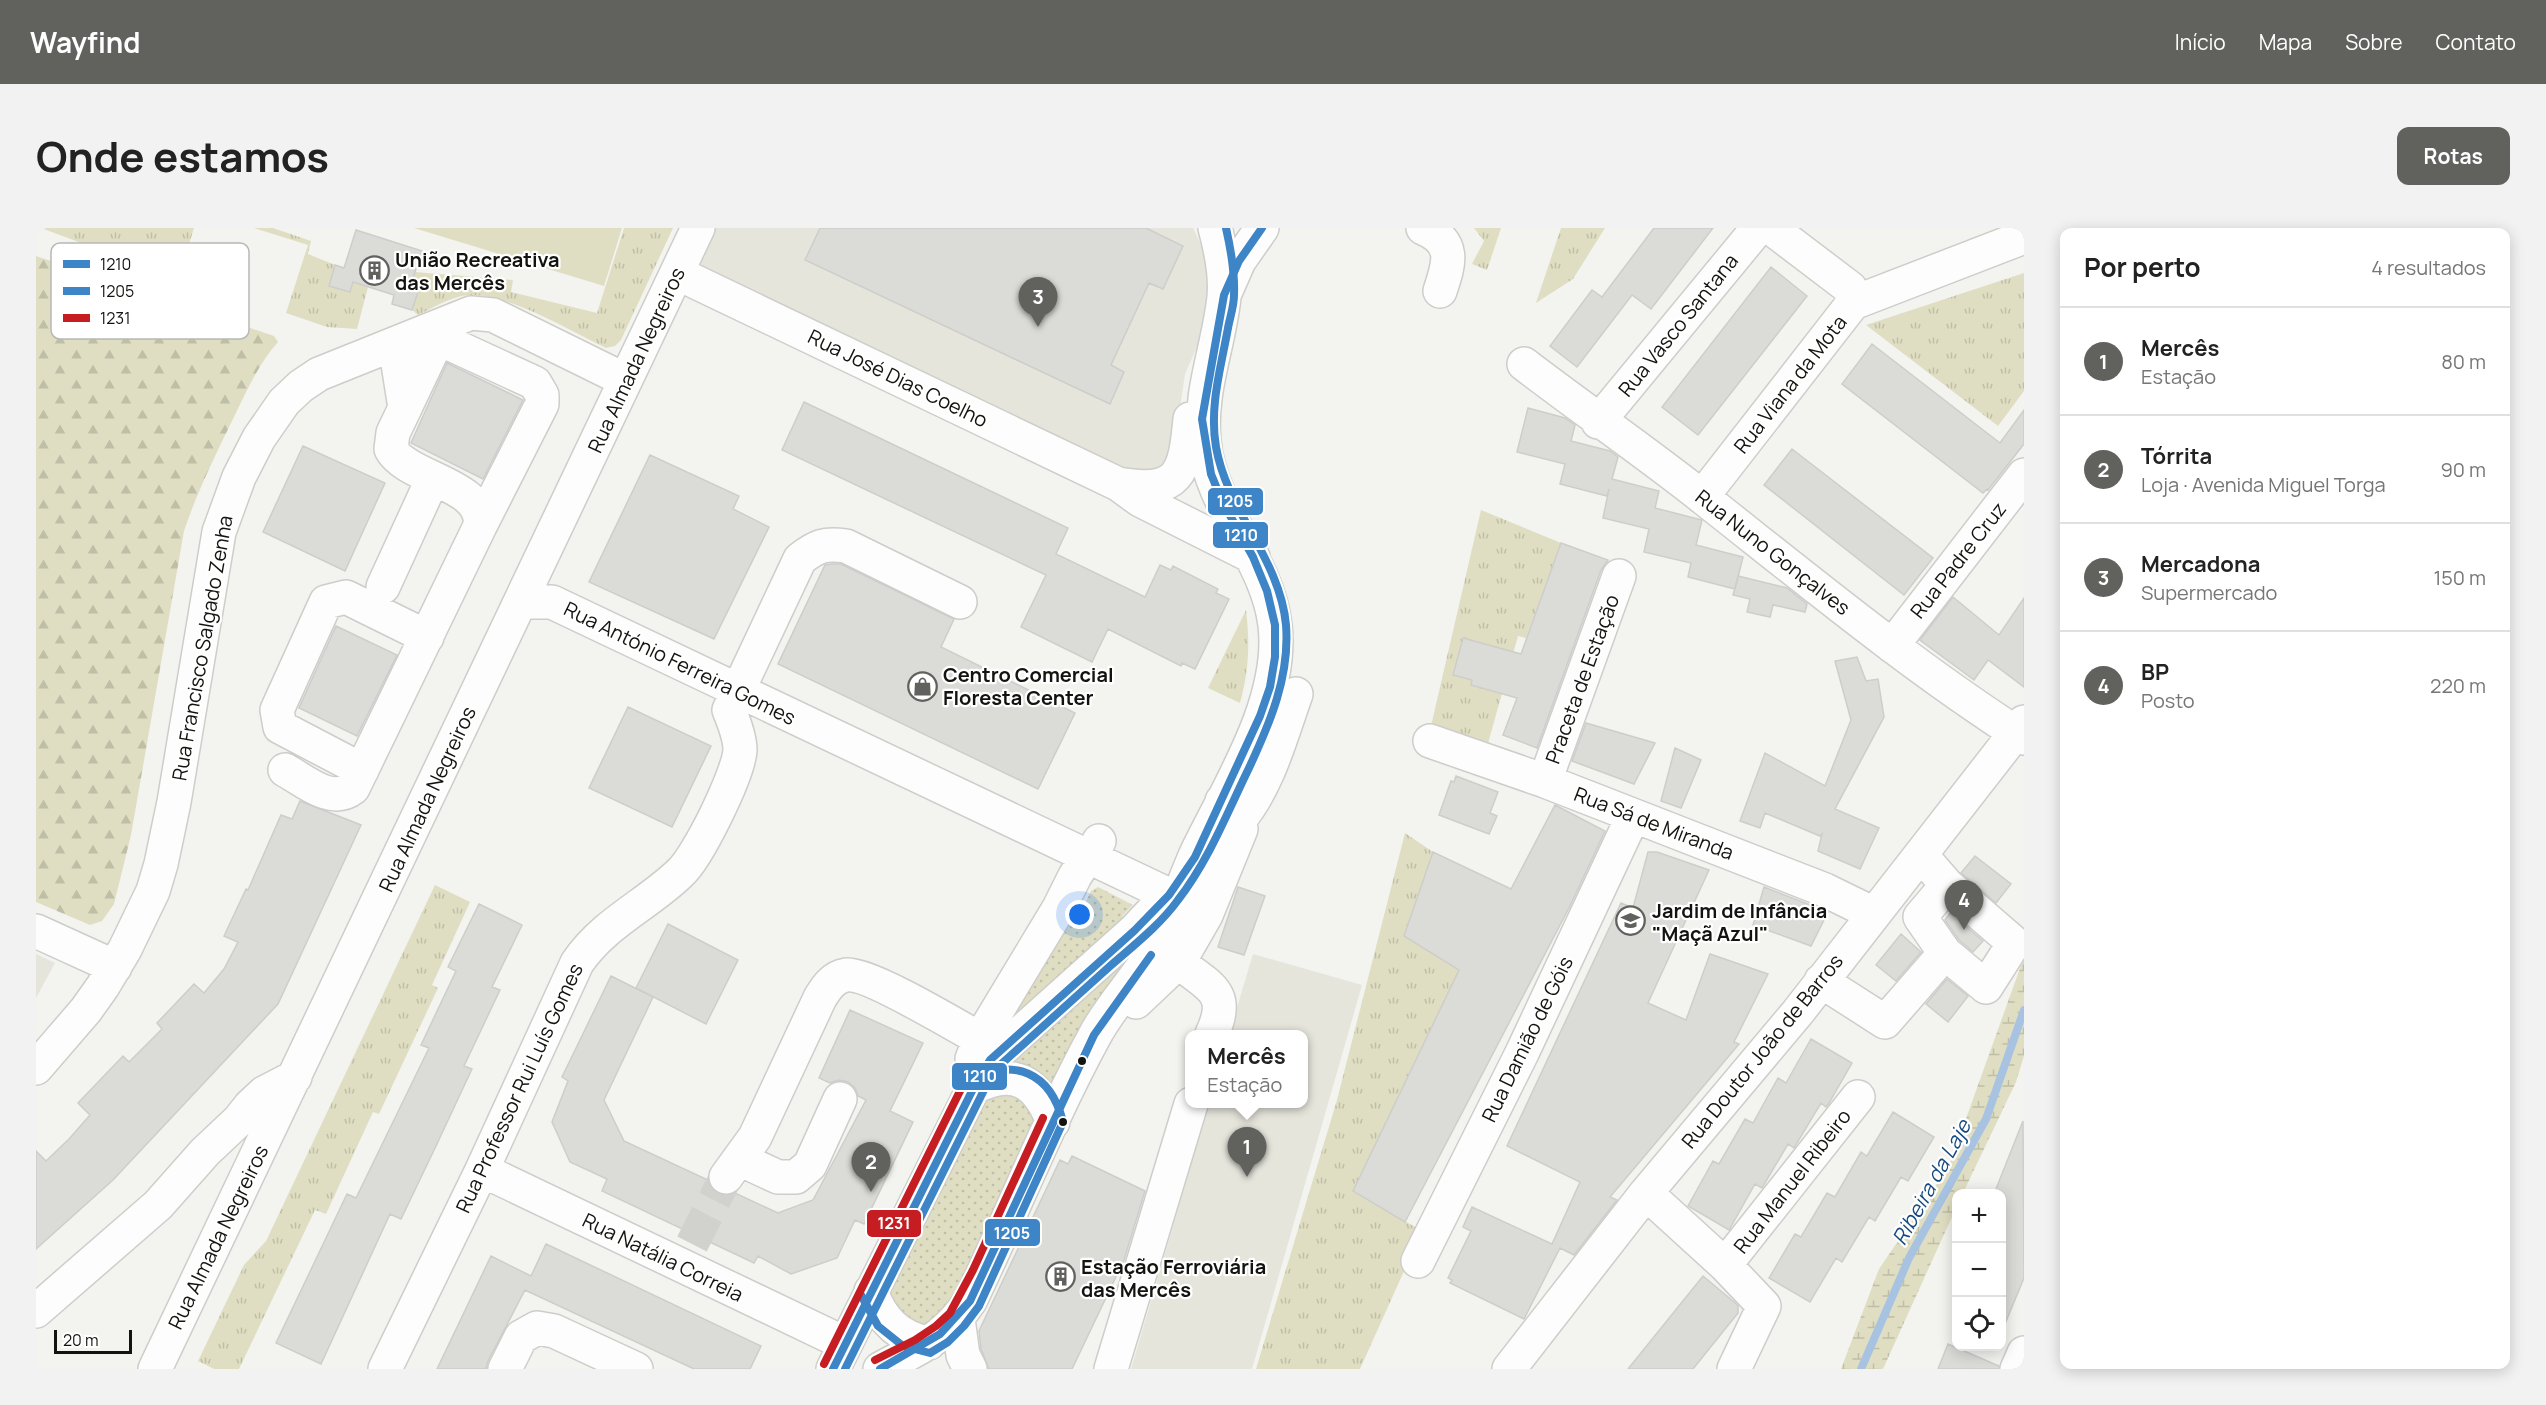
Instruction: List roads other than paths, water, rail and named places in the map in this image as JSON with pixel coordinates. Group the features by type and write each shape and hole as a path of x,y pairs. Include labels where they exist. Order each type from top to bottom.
{"street":[{"name":"Rua Almada Negreiros","path":"155,1369 698,228"},
{"path":"1215,228 1222,259 1224,295"},
{"path":"838,1356 973,1088 990,1060 1134,931 1168,895 1232,809 1270,687 1275,657 1275,625 1267,591 1253,557 1222,501 1211,474 1204,448 1202,419 1224,295 1239,261 1262,228"},
{"path":"1423,228 1439,238 1447,252 1449,261 1440,291"},
{"name":"Rua Vasco Santana","path":"1598,422 1758,228"},
{"path":"1771,228 1850,288 1853,303"},
{"name":"Rua Viana da Mota","path":"1702,497 1853,303 2024,237"},
{"name":"Rua José Dias Coelho","path":"677,273 1118,484 1140,500 1253,557"},
{"name":"Rua Francisco Salgado Zenha","path":"36,1068 86,1010 115,967 153,891 174,802 219,532 239,477 269,422 301,386 335,367 395,345 462,315 486,313 625,380"},
{"path":"285,770 330,795 339,795 353,788 542,404 542,395 535,383 446,342 434,347 393,433 391,449 401,462 467,496 479,514 480,526"},
{"path":"395,345 405,408"},
{"name":"Rua José Dias Coelho","path":"1118,484 1137,487 1158,486 1176,476 1186,458 1196,386 1211,360"},
{"name":"Rua Nuno Gonçalves","path":"1524,363 1598,422 1702,497 1892,646 2021,731"},
{"name":"Rua Padre Cruz","path":"1892,646 2024,475"},
{"path":"383,587 433,478"},
{"path":"734,700 800,559 812,549 827,544 846,546 960,602"},
{"name":"Praceta de Estação","path":"1545,781 1619,576"},
{"path":"362,770 280,727 277,710 326,602 345,597 427,637"},
{"name":"Rua António Ferreira Gomes","path":"521,602 543,621 734,700 1168,895"},
{"path":"1232,809 1254,801 1270,766 1296,694"},
{"name":"Rua Professor Rui Luís Gomes","path":"385,1369 482,1170 577,963 588,947 610,926 683,871 704,837 738,762 739,742 734,700"},
{"name":"Rua Doutor João de Barros","path":"1509,1369 1646,1193 1821,981 2021,731"},
{"name":"Rua Sá de Miranda","path":"1430,741 1545,781 1825,890 1874,914"},
{"path":"1084,1059 1143,993 1178,961 1206,915 1241,829 1232,809"},
{"name":"Rua Damião de Góis","path":"1418,1261 1522,1053 1633,816"},
{"path":"1921,855 1947,885 2014,943 1986,987 1945,953 1920,917 1947,885"},
{"path":"906,1360 943,1334 958,1319 970,1301 1094,1035 1152,953 1195,857"},
{"path":"973,1088 971,1063 980,1039 1089,859"},
{"path":"36,931 115,967"},
{"path":"1821,981 1885,1022 1945,953"},
{"path":"1178,961 1207,981 1218,1001 1219,1018 1214,1030"},
{"path":"840,1099 810,1165 796,1177 778,1177 732,1168 755,1137 826,987 840,976 848,974 869,980 980,1039"},
{"path":"36,1311 158,1205 205,1152 264,1093 295,1077"},
{"path":"973,1088 989,1080 1002,1077 1018,1079 1032,1087 1042,1097 1053,1122"},
{"name":"Rua Manuel Ribeiro","path":"1725,1265 1858,1097"},
{"path":"1111,1369 1190,1108"},
{"path":"229,1130 241,1140 255,1161"},
{"name":"Rua Natália Correia","path":"482,1170 686,1254 838,1356"},
{"path":"1646,1193 1725,1265 1764,1306 1734,1369"},
{"path":"871,1291 877,1307 888,1323 914,1340 906,1360"},
{"path":"958,1319 963,1355 970,1369"},
{"path":"505,1369 521,1337 537,1328 554,1331 636,1369"},
{"path":"2017,1369 2024,1353"}],"waterway":[{"name":"Ribeira da Laje","path":"1861,1369 1909,1258 1986,1119 2024,1010"}],"tunnel":[{"path":"692,1244 726,1177"}],"place":[{"name":"União Recreativa das Mercês","path":"374,270"},
{"name":"Mercadona","path":"1038,327"},
{"name":"Centro Comercial Floresta Center","path":"922,686"},
{"name":"Jardim de Infância \"Maçã Azul\"","path":"1631,921"},
{"name":"BP","path":"1964,930"},
{"name":"Mercês","path":"1247,1177"},
{"name":"Tórrita","path":"871,1192"},
{"name":"Estação Ferroviária das Mercês","path":"1060,1277"}]}
